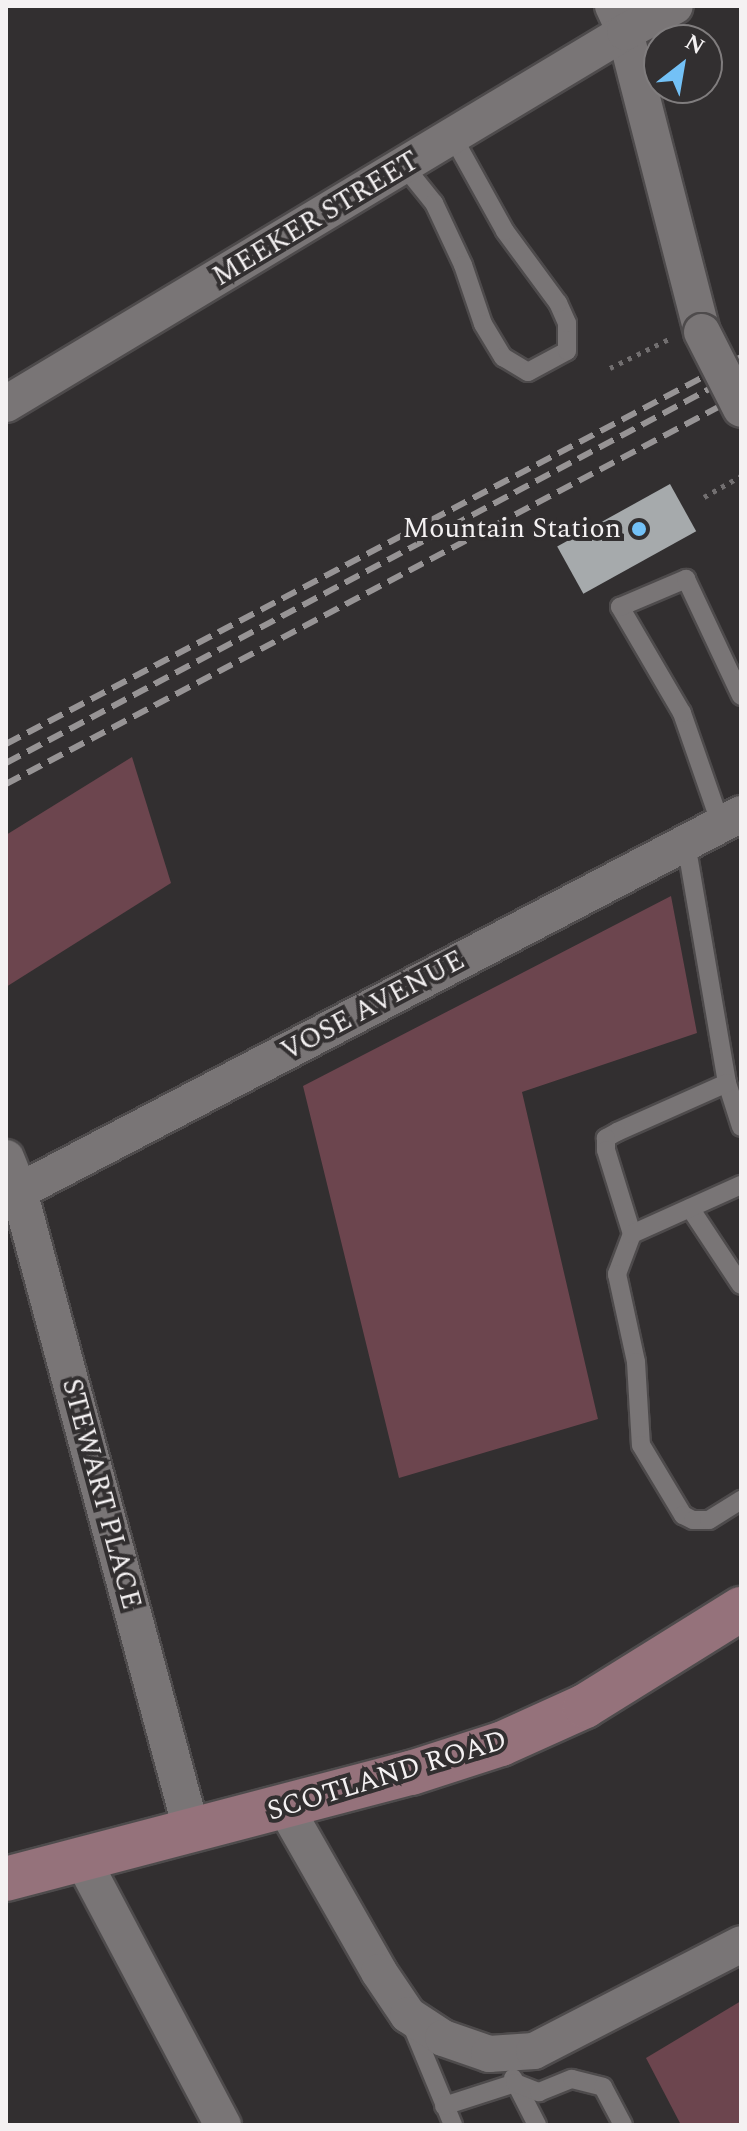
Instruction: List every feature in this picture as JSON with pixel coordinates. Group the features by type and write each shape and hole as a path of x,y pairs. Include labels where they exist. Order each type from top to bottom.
{"main road":[{"name":"SCOTLAND ROAD","path":"6,1879 411,1773 501,1744 585,1706 741,1609"}],"street":[{"name":"MEEKER STREET","path":"6,404 453,137 619,19 675,6"},
{"path":"619,19 688,334 741,409"},
{"name":"VOSE AVENUE","path":"12,1195 731,820"},
{"name":"STEWART PLACE","path":"6,1158 12,1195 192,1832"},
{"path":"285,1807 379,1972 408,2015 443,2038 489,2054 511,2068 534,2051 741,1944"},
{"path":"82,1859 223,2125"}],"lane":[{"path":"404,166 434,203 463,265 483,324 503,357 528,372 567,351 567,323 558,303 505,231 453,137"},
{"path":"731,820 682,713 620,607 686,579 741,696"},
{"path":"686,843 727,1083 741,1127"},
{"path":"727,1083 606,1138 606,1150 632,1234 617,1274 636,1362 641,1445 683,1515 693,1520 709,1520 741,1500"},
{"path":"632,1234 741,1185"},
{"path":"690,1208 741,1285"},
{"path":"408,2015 453,2125"},
{"path":"444,2106 511,2068"},
{"path":"511,2068 539,2092 572,2079 603,2087 623,2125"},
{"path":"511,2068 537,2125"}],"path":[{"path":"610,368 688,334"},
{"path":"704,497 741,476"}],"shaded area":[{"path":"132,757 171,883 6,987 6,835"},
{"path":"671,896 697,1033 522,1092 598,1419 399,1478 303,1086"},
{"path":"741,2001 741,2125 681,2125 646,2058"}],"building":[{"path":"670,484 696,531 583,594 557,547"}],"railway":[{"path":"6,744 741,357"},
{"path":"6,763 741,372"},
{"path":"6,784 741,395"}],"place":[{"name":"Mountain Station","path":"639,529"}]}
